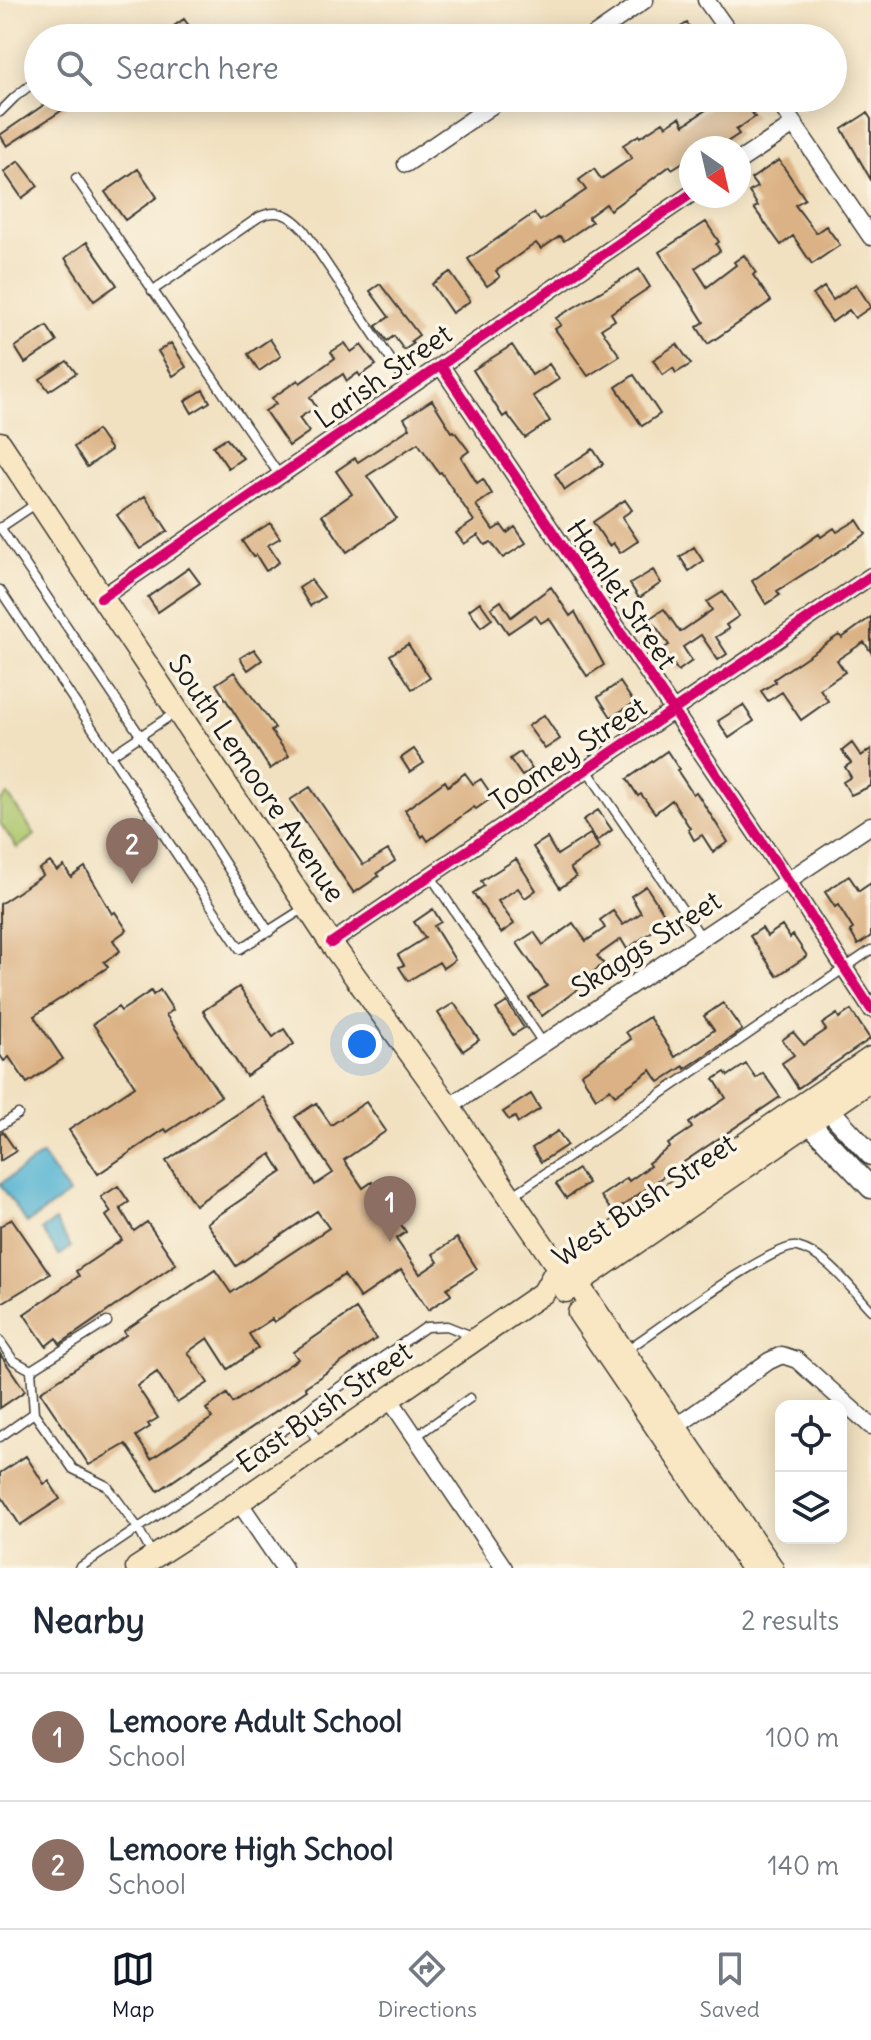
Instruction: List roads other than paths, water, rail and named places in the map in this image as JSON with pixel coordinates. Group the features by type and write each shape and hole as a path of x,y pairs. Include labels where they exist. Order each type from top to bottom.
{"main road":[{"name":"South Lemoore Avenue","path":"0,443 306,907 449,1107 560,1278 670,1432"},
{"name":"West Bush Street","path":"822,1103 871,1058"},
{"name":"West Bush Street","path":"560,1278 822,1103 871,1080"},
{"name":"East Bush Street","path":"145,1564 560,1278"},
{"path":"670,1432 752,1568"},
{"path":"670,1432 772,1568"}],"street":[{"path":"610,24 645,0"},
{"path":"706,0 723,24"},
{"path":"406,164 482,112"},
{"path":"786,112 871,237"},
{"path":"751,153 795,124"},
{"name":"Larish Street","path":"101,598 679,202"},
{"name":"Hamlet Street","path":"441,366 871,1009"},
{"name":"Toomey Street","path":"331,943 871,576"},
{"name":"Skaggs Street","path":"449,1107 871,825"},
{"path":"822,1103 871,1155"},
{"path":"802,1116 871,1188"},
{"path":"670,1432 769,1361 782,1355 797,1360 871,1426"},
{"path":"389,1398 504,1568"},
{"path":"239,1502 284,1568"}],"lane":[{"path":"0,112 24,90"},
{"path":"76,178 280,477"},
{"path":"152,291 268,213 280,212 292,217 304,230 409,387"},
{"path":"38,503 0,527 269,932"},
{"path":"0,590 240,949 306,907"},
{"path":"110,756 176,712"},
{"path":"587,770 702,938"},
{"path":"430,875 543,1043"},
{"path":"510,1198 871,950"},
{"path":"0,1126 18,1114"},
{"path":"618,1356 720,1286 788,1247 794,1246 816,1256 871,1310"},
{"path":"31,1370 107,1322"},
{"path":"79,1568 293,1424 316,1403 426,1327 447,1326 477,1338"},
{"path":"0,1341 13,1360 31,1370"},
{"path":"31,1370 34,1413 73,1469 107,1486 138,1528 145,1564"},
{"path":"415,1437 470,1398"},
{"path":"316,1403 309,1424 319,1447"},
{"path":"0,1437 34,1413"}],"water":[{"path":"42,1155 69,1194 27,1223 0,1184"},
{"path":"55,1221 71,1247 59,1256 42,1230"}],"place":[{"name":"Lemoore High School","path":"132,884"},
{"name":"Lemoore Adult School","path":"390,1242"}]}
